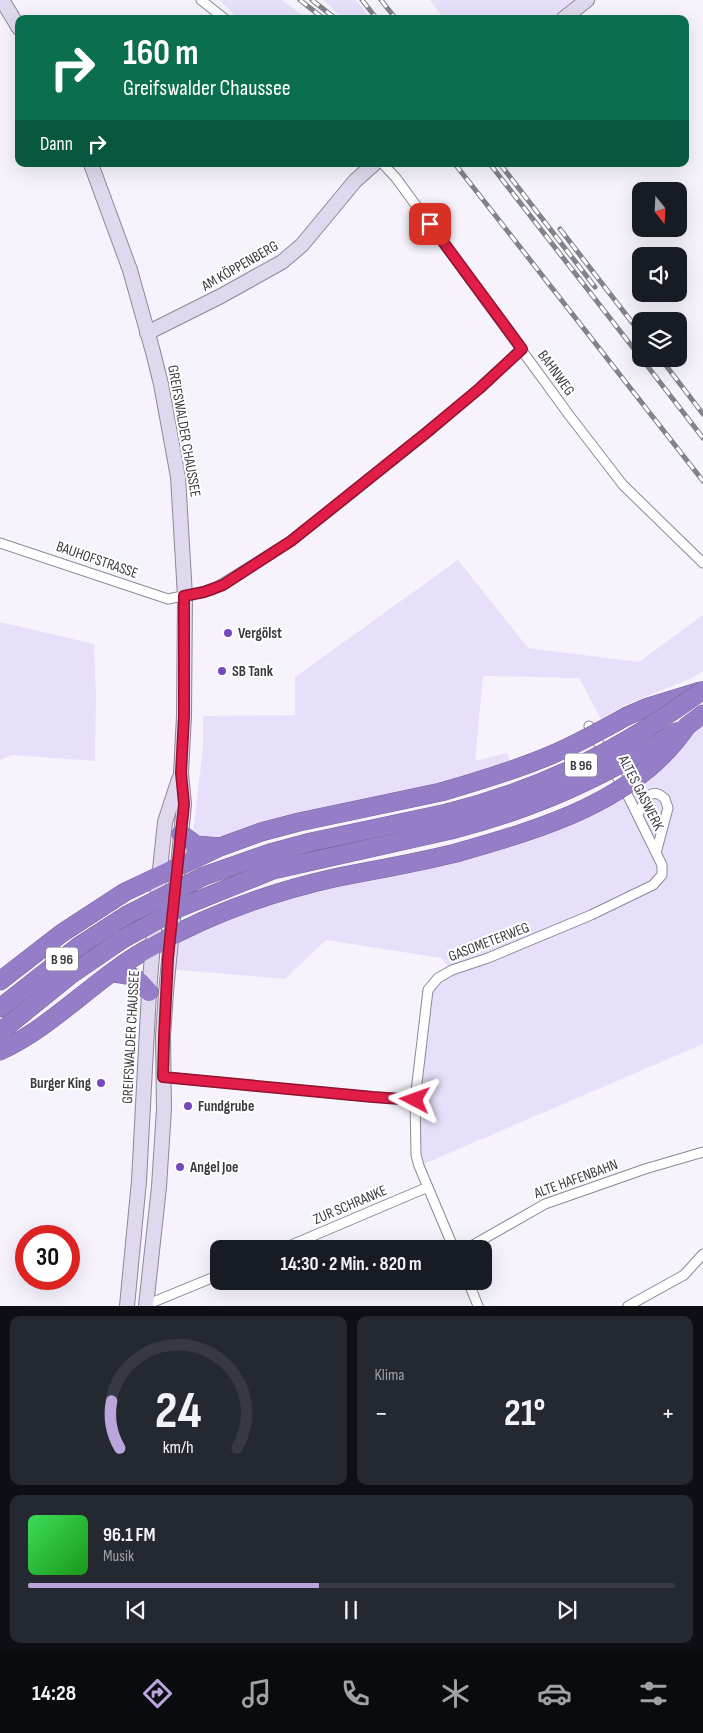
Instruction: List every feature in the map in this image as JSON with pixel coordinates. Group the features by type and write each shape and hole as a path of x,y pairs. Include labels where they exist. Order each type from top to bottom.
{"highway":[{"path":"0,981 26,959 125,892 220,846 299,822 441,792 487,779 534,762 580,742 627,716 703,690"},
{"name":"B 96","path":"0,1008 79,946 127,915 204,876 270,853 311,842 446,813 483,804 521,791 593,760 641,733 703,690"},
{"name":"B 96","path":"0,1032 68,976 123,939 201,898 273,870 451,830 487,821 524,808 573,789 652,748 703,714"},
{"path":"0,1051 18,1043 152,946 221,914 275,894 332,879 456,853 517,835 590,806 636,780 675,744 687,726"},
{"path":"181,834 196,845 220,846"},
{"path":"113,973 133,976 149,992"}],"main road":[{"path":"2,0 15,21"},
{"path":"568,15 587,0"},
{"name":"GREIFSWALDER CHAUSSEE","path":"92,167 152,331 178,477 184,596 184,716 181,773 184,804 170,937 164,1037 164,1109 160,1187 146,1305"},
{"name":"AM KÖPPENBERG","path":"152,331 282,262 302,244 354,181 370,167"},
{"name":"GREIFSWALDER CHAUSSEE","path":"127,1306 139,1180 152,946 159,875 165,822 181,773"}],"street":[{"path":"201,0 221,15"},
{"name":"BAHNWEG","path":"386,167 396,178 569,415 623,485 703,563"},
{"name":"BAUHOFSTRASSE","path":"0,543 168,599 204,592 223,585 291,541 426,433 480,388 522,349"},
{"name":"ALTES GASWERK","path":"589,726 638,815 662,865 662,874"},
{"path":"638,815 644,799 650,795 658,794 665,799 668,808 656,852"},
{"name":"GASOMETERWEG","path":"450,1240 416,1155 415,1100 428,990 438,978 452,970 488,958 591,915 653,884 662,874"},
{"path":"163,1077 415,1100"},
{"name":"ALTE HAFENBAHN","path":"482,1240 545,1204 645,1169 703,1152"},
{"name":"ZUR SCHRANKE","path":"303,1240 428,1187"},
{"path":"628,1306 684,1275 703,1254"},
{"path":"146,1305 210,1279"},
{"path":"472,1290 478,1306"}],"shaded area":[{"path":"219,0 282,0 302,15 235,15"},
{"path":"323,0 356,0 368,15 340,15"},
{"path":"430,0 573,0 555,15 441,15"},
{"path":"458,560 528,648 639,662 703,615 703,671 692,678 625,705 601,719 579,678 483,676 475,761 507,753 510,761 430,785 384,794 271,823 221,839 200,840 193,833 203,748 203,716 295,715 295,677"},
{"path":"0,622 94,644 96,695 95,761 12,755 0,760"},
{"path":"703,714 703,1044 419,1166 416,1137 428,990 452,970 441,958 326,940 285,979 168,969 170,937 221,914 428,860 590,806"}],"railway":[{"path":"300,0 319,15"},
{"path":"312,0 331,15"},
{"path":"362,0 374,15"},
{"path":"381,0 393,15"},
{"path":"457,167 703,481"},
{"path":"492,167 632,346"},
{"path":"502,167 595,287"},
{"path":"560,229 632,322"},
{"path":"648,367 703,438"},
{"path":"667,367 703,414"}],"place":[{"name":"Vergölst","path":"228,633"},
{"name":"SB Tank","path":"222,671"},
{"name":"Burger King","path":"101,1083"},
{"name":"Fundgrube","path":"188,1106"},
{"name":"Angel Joe","path":"180,1167"}],"route":[{"path":"415,1100 163,1077 168,958 184,804 181,773 184,716 184,596 212,590 223,585 291,541 426,433 480,388 522,349 430,224"}]}
